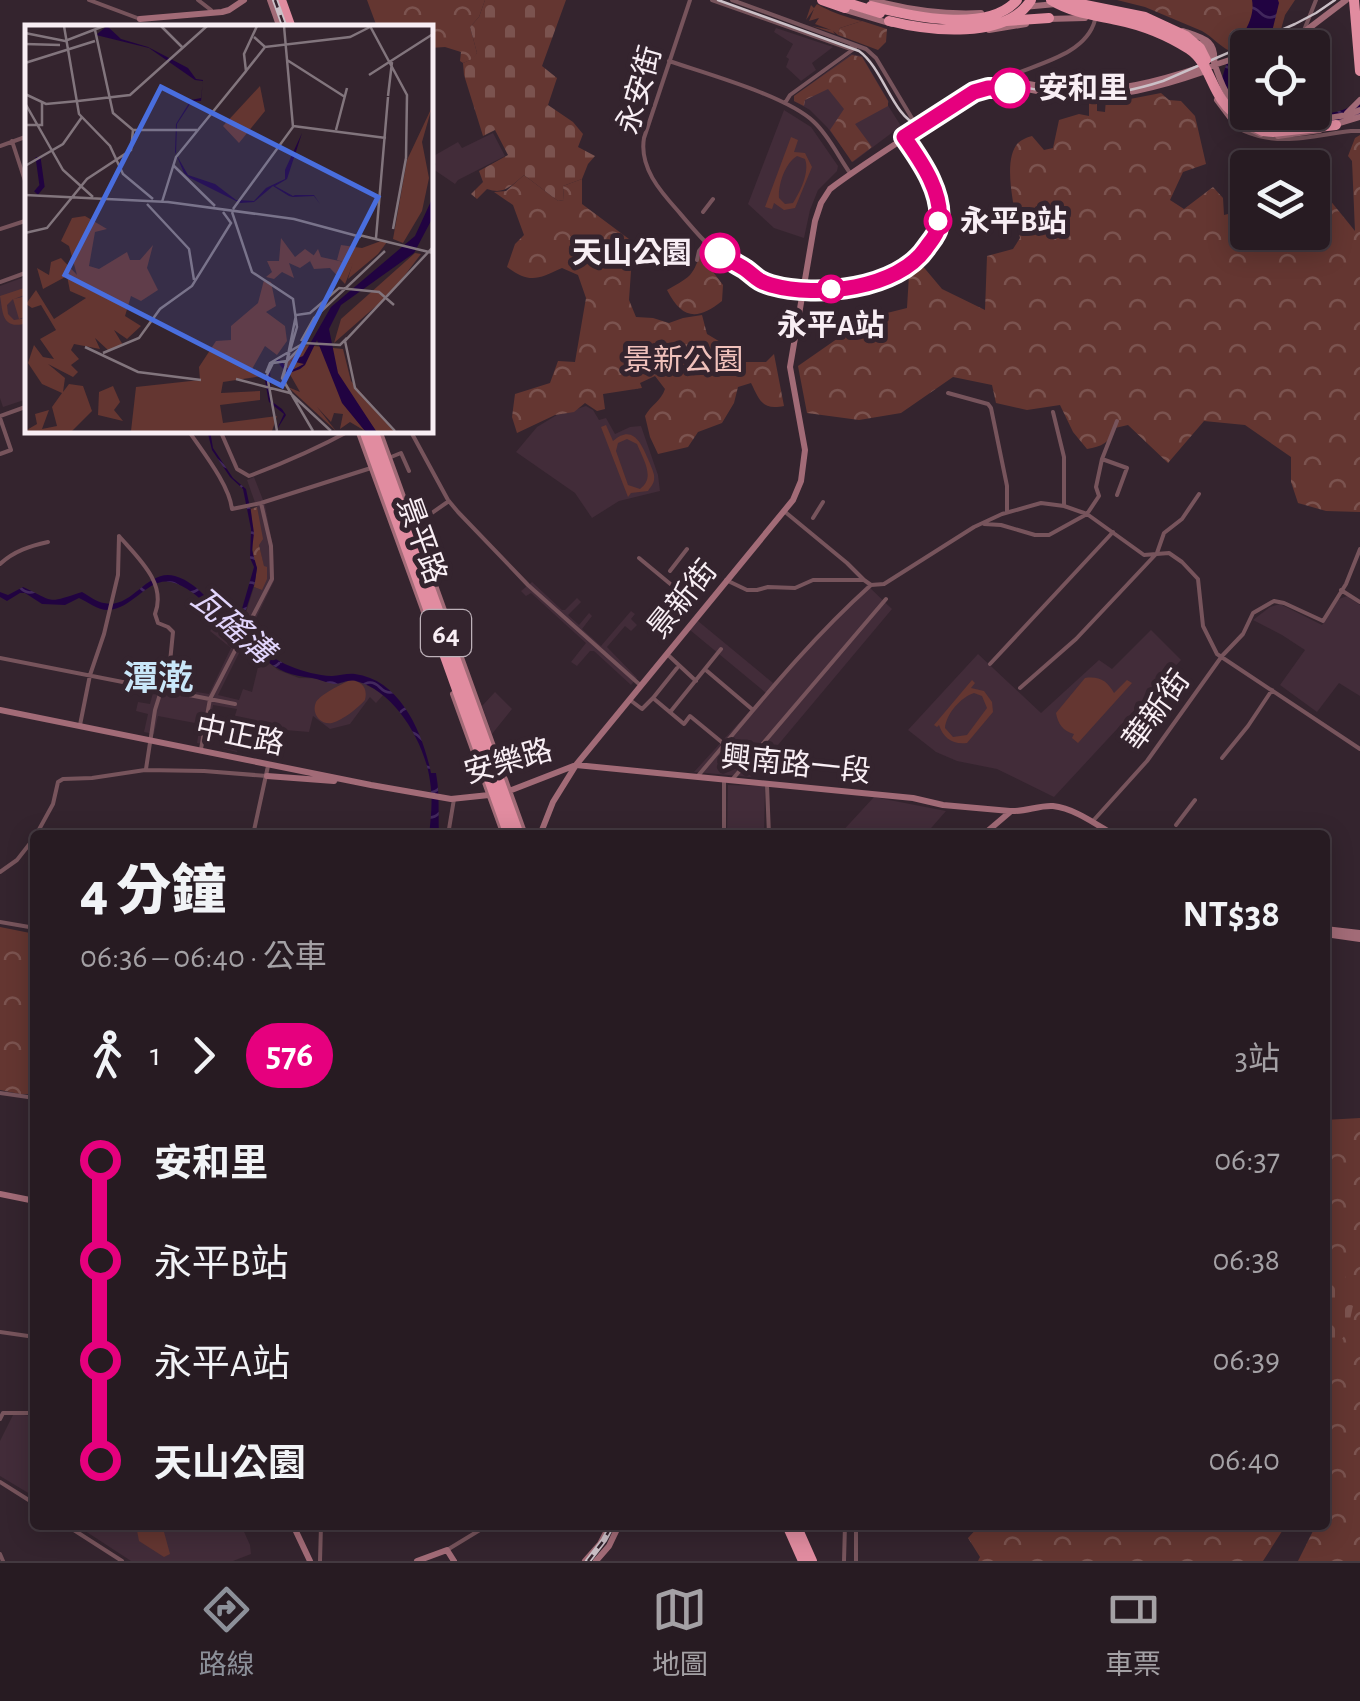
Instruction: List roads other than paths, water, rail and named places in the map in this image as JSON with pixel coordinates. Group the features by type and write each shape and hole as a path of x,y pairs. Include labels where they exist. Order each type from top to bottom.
{"highway":[{"path":"283,0 292,25"},
{"path":"820,0 889,21 942,28 987,27 1013,19 1032,0"},
{"path":"838,0 913,21 984,24 1052,18"},
{"path":"851,0 918,16 978,18 998,14 1017,0"},
{"path":"1354,0 1360,71"},
{"path":"1063,4 1133,19 1206,46"},
{"path":"1063,4 1134,24 1184,46 1202,62 1230,110"},
{"path":"1178,33 1200,48 1209,67"},
{"path":"1330,124 1338,123"},
{"path":"1261,130 1288,130"},
{"name":"64","path":"359,432 504,830"},
{"name":"64","path":"379,432 520,830"},
{"path":"794,1530 807,1561"}],"main road":[{"path":"140,19 229,10 244,0"},
{"path":"270,0 279,25"},
{"path":"820,0 890,24 931,30 996,29 1052,18 1096,18 1130,24 1192,52 1220,78 1235,103 1256,118 1338,123 1360,117"},
{"path":"1307,30 1346,0"},
{"path":"872,3 954,14 1090,3 1153,17 1178,33"},
{"path":"1052,18 1063,4"},
{"path":"1206,46 1212,53 1208,83 1230,118"},
{"path":"1006,85 1082,96 1124,93 1230,60"},
{"path":"1208,83 1220,78"},
{"name":"景新街","path":"542,830 553,802 576,765 793,500 801,481 805,450 790,374 792,345 821,203 850,174 974,92 1006,85"},
{"path":"1338,123 1360,100"},
{"path":"1338,123 1360,110"},
{"name":"景平路","path":"359,432 504,830"},
{"name":"景平路","path":"379,432 521,830"},
{"name":"中正路","path":"0,710 350,781"},
{"name":"安樂路","path":"350,781 452,799 490,796 576,765"},
{"name":"興南路一段","path":"576,765 1021,812 1049,805 1106,830"},
{"path":"267,776 350,781"},
{"path":"989,830 1010,811"},
{"path":"1330,932 1360,936"},
{"path":"0,1194 30,1201"},
{"path":"295,1530 310,1561"},
{"path":"585,1561 607,1530"},
{"path":"596,1561 617,1530"},
{"path":"418,1561 447,1550 454,1561"}],"street":[{"path":"89,0 140,19"},
{"path":"198,0 206,9 216,12"},
{"name":"永安街","path":"690,0 642,146 652,180 706,242 755,280 803,289 861,286 902,271 919,259 938,230 938,213 926,170 904,137"},
{"path":"712,0 848,48 858,46"},
{"path":"732,0 869,51 918,128"},
{"path":"1305,30 1316,0"},
{"path":"1006,85 1010,76 1080,45 1090,35 1096,18"},
{"path":"784,104 790,95 858,46"},
{"path":"669,61 797,110 815,123 850,174"},
{"path":"1338,123 1360,132"},
{"path":"0,146 25,137"},
{"path":"9,142 25,175"},
{"path":"704,212 714,199"},
{"path":"0,229 25,221"},
{"path":"696,260 706,242"},
{"path":"0,282 25,273"},
{"path":"948,394 991,408 1007,486 1007,512"},
{"path":"0,454 11,450 0,417 25,407"},
{"path":"1053,412 1064,457 1064,506"},
{"path":"982,524 1048,534 1087,514 1099,496 1096,487 1102,459 1117,421"},
{"path":"189,432 212,464 232,509 372,468 401,453 409,471"},
{"path":"221,432 236,469 249,476 353,432"},
{"path":"411,432 449,501 528,585 641,686"},
{"path":"1102,459 1127,468 1117,495"},
{"path":"1020,688 1076,639 1157,552 1164,533 1182,518 1199,494"},
{"path":"414,525 449,501"},
{"path":"813,518 822,502"},
{"path":"697,777 835,617 872,586 884,584 1007,512 1041,502 1064,506 1087,514 1144,555 1169,554 1182,562 1198,579 1202,626 1217,654 1222,656 1238,641 1252,612 1274,601 1323,621 1346,584 1360,549"},
{"path":"201,749 210,699 272,579 271,546 261,503"},
{"path":"784,512 872,586"},
{"path":"990,664 1112,532"},
{"path":"80,725 118,575 119,536 154,582 160,601 155,614 158,623 173,632 170,662 149,739 146,770"},
{"path":"0,564 26,547 48,542"},
{"path":"670,571 688,549"},
{"path":"639,558 680,592"},
{"path":"726,580 756,590 795,588 813,580 864,580"},
{"path":"1341,590 1360,602"},
{"path":"724,830 727,780 886,599"},
{"path":"670,712 721,649"},
{"path":"667,654 696,681"},
{"name":"華新街","path":"1092,822 1147,761 1222,656 1357,747"},
{"path":"0,658 235,704"},
{"path":"630,700 642,709 677,668"},
{"path":"706,670 753,710"},
{"path":"1222,758 1272,690"},
{"path":"653,698 684,724 690,716 724,744"},
{"path":"1357,747 1360,736"},
{"path":"254,830 268,763"},
{"path":"38,830 53,804 58,782 63,779 146,770 267,776"},
{"path":"767,783 769,830"},
{"path":"449,830 452,799"},
{"path":"1176,825 1195,800"},
{"path":"0,872 17,860 30,843"},
{"path":"0,922 30,927"},
{"path":"0,1093 30,1097"},
{"path":"0,1332 30,1336"},
{"path":"1,1416 30,1413"},
{"path":"0,1482 30,1501"},
{"path":"74,1530 122,1561"},
{"path":"320,1561 321,1530"},
{"path":"447,1550 480,1530"},
{"path":"844,1561 845,1530"},
{"path":"856,1530 856,1561"},
{"path":"0,1554 4,1561"}],"water":[{"path":"1252,0 1278,0 1272,30 1246,30"},
{"path":"1230,57 1230,106 1218,91"},
{"path":"1360,102 1360,115 1330,121 1330,113"},
{"name":"瓦磘溝","path":"208,432 233,478 246,489 251,512 252,550 257,568 240,628 242,633 261,650 295,668 319,675 355,674 371,678 397,698 416,726 431,773 436,773 439,830 429,830 432,802 422,751 395,707 370,687 353,681 337,684 280,670 241,645 187,589 171,582 155,584 108,610 79,598 65,605 42,604 25,593 7,601 0,597 0,592 8,595 23,587 51,600 82,592 114,604 156,578 175,576 193,585 237,626 254,567 250,558 251,529 243,489 230,477 212,450"}],"tram line":[{"path":"718,0 859,51 902,112 918,125 967,93 985,86 1088,95 1151,85 1295,24 1335,0"}],"railway":[{"path":"275,0 284,25"},
{"path":"369,432 512,830"},
{"path":"588,1561 609,1530"}],"place":[{"name":"安和里","path":"1010,88"},
{"name":"永平B站","path":"938,221"},
{"name":"天山公園","path":"720,253"},
{"name":"永平A站","path":"831,289"}],"district":[{"name":"潭漧","path":"158,678"}],"park label":[{"name":"景新公園","path":"683,360"}]}
